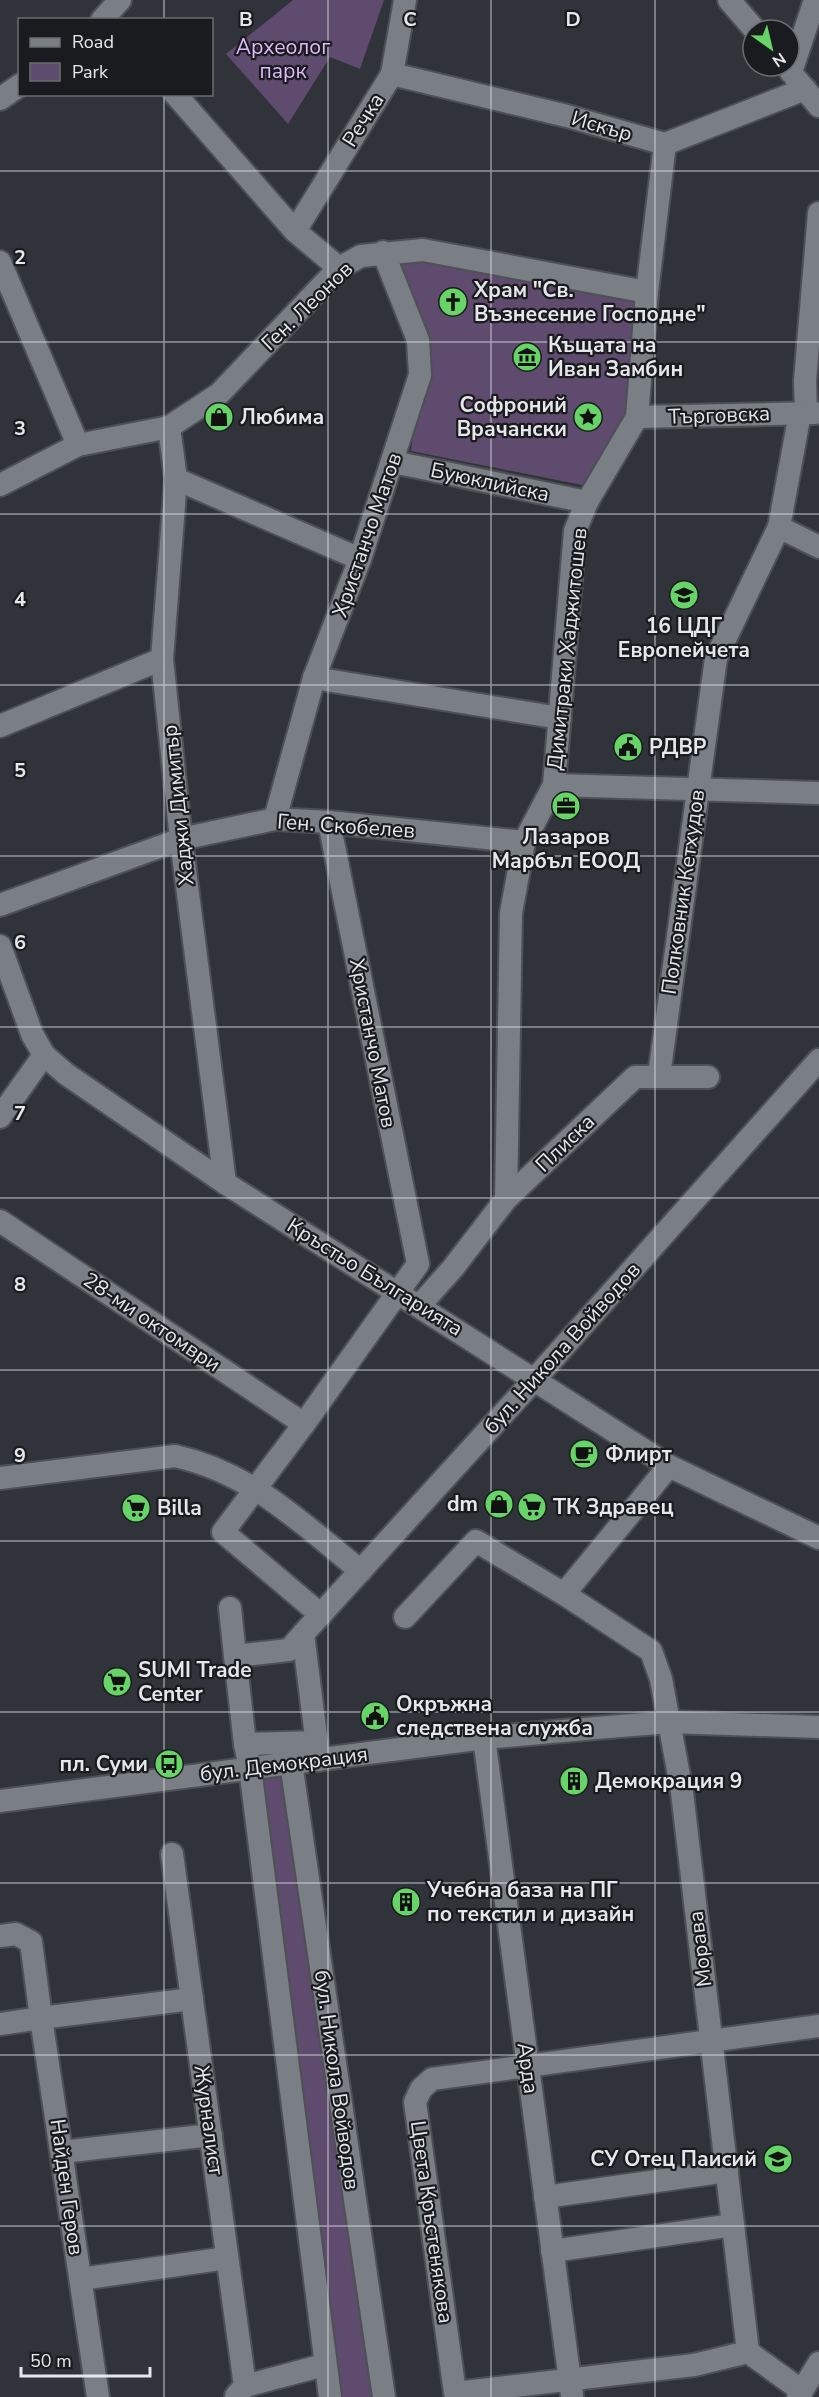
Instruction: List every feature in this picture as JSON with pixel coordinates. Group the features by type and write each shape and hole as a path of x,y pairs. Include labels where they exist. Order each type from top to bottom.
{"street":[{"name":"Речка","path":"295,231 392,74 405,0"},
{"path":"729,0 745,18"},
{"path":"665,144 806,93 814,0"},
{"name":"Искър","path":"392,74 567,116 665,144"},
{"path":"0,99 18,86"},
{"path":"177,96 295,231 339,268"},
{"name":"Димитраки Хаджитошев","path":"506,1199 511,914 524,842 554,784 574,531 587,502 637,417 647,292 665,144"},
{"name":"Търговска","path":"794,437 808,413 805,381 819,213"},
{"name":"Ген. Леонов","path":"0,484 78,445 169,427 219,394 339,268 361,256 383,252 423,250 647,292"},
{"name":"Христанчо Матов","path":"275,819 314,678 360,560 420,375 418,340 383,252"},
{"path":"0,262 78,445"},
{"name":"Търговска","path":"637,417 808,413"},
{"name":"Хаджи Димитър","path":"169,427 176,479 162,658 181,839 225,1183"},
{"name":"Полковник Кетхудов","path":"659,1076 716,658 779,527 794,437"},
{"name":"Буюклийска","path":"393,462 587,502"},
{"path":"176,479 360,560"},
{"path":"779,527 819,548"},
{"path":"0,726 162,658"},
{"path":"314,678 560,718"},
{"path":"554,784 819,793"},
{"name":"Ген. Скобелев","path":"0,905 181,839 275,819 329,822 524,842"},
{"name":"Христанчо Матов","path":"329,822 418,1264 422,1286 420,1305"},
{"name":"Кръстьо Българията","path":"0,946 32,1034 44,1055 66,1074 225,1183 420,1305 669,1466 819,1538"},
{"path":"0,1117 44,1055"},
{"name":"бул. Никола Войводов","path":"235,1656 289,1650 534,1380 819,1060"},
{"name":"Плиска","path":"420,1305 453,1268 506,1199 635,1077 708,1077"},
{"name":"28-ми октомври","path":"0,1221 304,1424"},
{"path":"321,1615 223,1532 304,1424 418,1264"},
{"path":"0,1478 175,1456 219,1469 257,1488 361,1571"},
{"path":"564,1594 669,1466"},
{"name":"Морава","path":"405,1617 476,1541 564,1594 651,1651 661,1679 682,1792 748,2352"},
{"path":"230,1608 245,1744 250,1768 324,2365 330,2397"},
{"path":"245,1744 318,1751 303,1634"},
{"name":"бул. Демокрация","path":"0,1800 291,1763 318,1751 670,1722 819,1727"},
{"name":"Арда","path":"484,1738 571,2389"},
{"name":"бул. Никола Войводов","path":"291,1763 384,2397"},
{"name":"Журналист","path":"172,1854 227,2258 240,2392"},
{"name":"Найден Геров","path":"0,1936 16,1934 31,1942 98,2397"},
{"path":"0,2024 192,1999"},
{"name":"Цвета Кръстенякова","path":"571,2389 455,2393 415,2102 421,2089 432,2079 819,2026"},
{"path":"62,2152 211,2135"},
{"path":"545,2197 727,2171"},
{"path":"552,2251 733,2225"},
{"path":"81,2278 227,2258"},
{"path":"571,2389 748,2352 800,2394 819,2363"},
{"path":"240,2392 324,2365"}],"green space":[{"name":"Археолог парк","path":"293,0 384,0 360,69 330,57 288,124 226,54"},
{"path":"408,251 636,295 629,408 587,486 411,451 425,336 395,261"},
{"path":"291,1763 384,2397 337,2397 250,1768"}],"place":[{"name":"Храм \"Св. Възнесение Господне\"","path":"453,302"},
{"name":"Къщата на Иван Замбин","path":"527,357"},
{"name":"Любима","path":"219,417"},
{"name":"Софроний Врачански","path":"588,417"},
{"name":"16 ЦДГ Европейчета","path":"684,595"},
{"name":"РДВР","path":"628,747"},
{"name":"Лазаров Марбъл ЕООД","path":"566,806"},
{"name":"Флирт","path":"584,1454"},
{"name":"dm","path":"499,1504"},
{"name":"ТК Здравец","path":"532,1507"},
{"name":"Billa","path":"136,1508"},
{"name":"SUMI Trade Center","path":"117,1682"},
{"name":"Окръжна следствена служба","path":"375,1716"},
{"name":"пл. Суми","path":"169,1764"},
{"name":"Демокрация 9","path":"574,1781"},
{"name":"Учебна база на ПГ по текстил и дизайн","path":"406,1902"},
{"name":"СУ Отец Паисий","path":"778,2159"}]}
